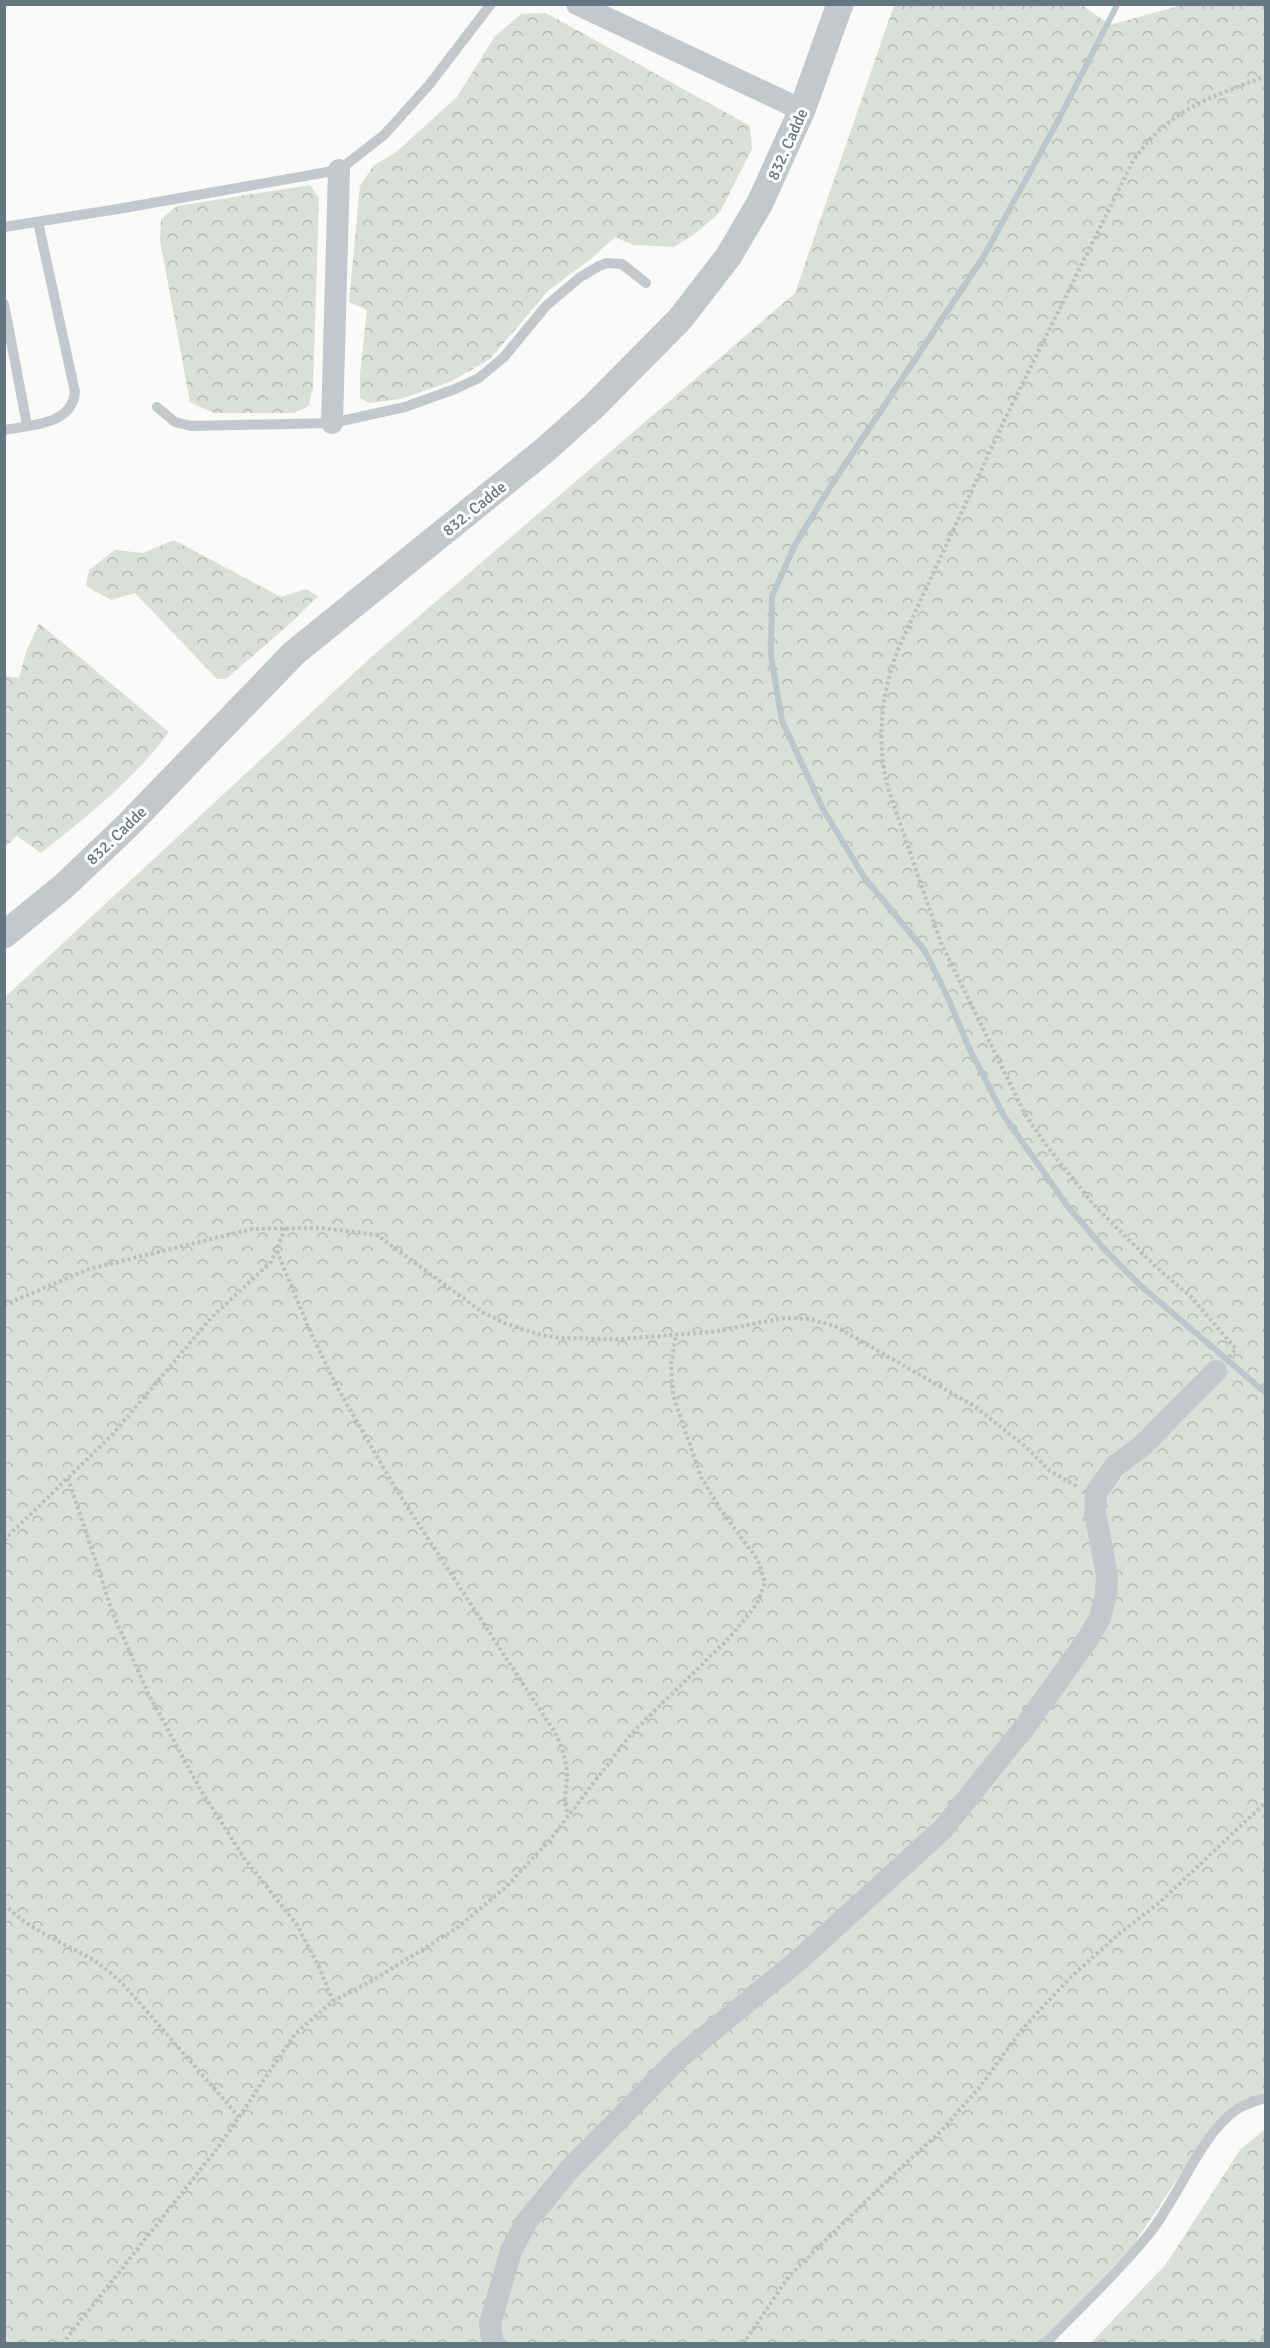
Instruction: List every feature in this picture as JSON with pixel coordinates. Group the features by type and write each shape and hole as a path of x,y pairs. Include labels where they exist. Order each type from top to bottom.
{"street":[{"path":"577,4 802,110"},
{"name":"832. Cadde","path":"4,935 64,886 127,826 294,654 545,450 594,406 680,319 728,257 760,203 802,110 840,4"},
{"path":"332,423 339,170"},
{"path":"493,2343 490,2324 512,2251 527,2221 569,2170 679,2058 801,1958 943,1829 1027,1724 1085,1643 1100,1618 1106,1595 1107,1575 1095,1513 1096,1493 1115,1466 1142,1447 1216,1371"}],"lane":[{"path":"4,227 339,170 384,135 429,85 491,4"},
{"path":"4,430 60,417 69,409 75,392 38,222"},
{"path":"157,407 175,422 191,426 332,423 405,407 479,378 504,357 546,306 579,278 599,266 607,263 622,264 646,283"},
{"path":"4,304 27,425"},
{"path":"1045,2343 1126,2261 1151,2232 1199,2154 1226,2120 1248,2103 1266,2098"},
{"path":"1264,2343 1266,2338"}],"path":[{"path":"1232,1354 1236,1349 1191,1297 1154,1265 1093,1204 1052,1153 1025,1114 941,943 888,788 882,760 880,731 885,689 898,649 1005,419 1132,161 1155,133 1185,110 1266,76"},
{"path":"4,1540 113,1434 211,1318 271,1262 286,1227"},
{"path":"4,1305 89,1269 252,1229 321,1228 377,1235 482,1312 522,1330 561,1338 621,1339 711,1332 785,1318 809,1319 835,1326 974,1406 1060,1477 1096,1493"},
{"path":"277,1251 309,1329 337,1387 397,1491 557,1736 565,1761 567,1789 565,1807 569,1814"},
{"path":"62,2343 199,2172 295,2034 333,2001 375,1979 457,1928 482,1908 529,1864 631,1734 730,1637 757,1604 765,1582 758,1560 710,1494 693,1459 673,1394 672,1350 676,1335"},
{"path":"68,1478 113,1614 148,1693 199,1787 237,1848 297,1925 319,1967 333,2001"},
{"path":"743,2343 790,2275 892,2175 942,2130 979,2088 1023,2028 1071,1977 1120,1933 1159,1904 1252,1812 1266,1802"},
{"path":"4,1904 39,1932 92,1959 116,1978 239,2117"}],"green space":[{"path":"894,5 1082,5 1110,25 1182,5 1265,5 1265,2093 1243,2102 1192,2157 1132,2247 1040,2343 5,2344 5,997 368,660 795,293"},
{"path":"546,13 750,126 752,149 720,212 696,233 674,247 633,245 615,237 592,258 549,290 490,359 450,382 400,399 369,403 360,398 360,374 367,310 349,302 360,186 374,165 395,153 457,97 495,36 521,14"},
{"path":"310,185 319,198 313,387 309,406 294,413 214,413 190,402 160,240 161,219 177,206"},
{"path":"174,540 281,597 306,589 318,596 292,622 226,679 217,679 135,593 111,600 86,586 89,570 115,550 143,553"},
{"path":"39,623 169,732 141,766 41,853 17,836 4,848 5,676 19,678 26,652"},
{"path":"1265,2129 1265,2343 1090,2344 1166,2264 1240,2150"}],"waterway":[{"path":"1116,7 1060,117 984,256 832,484 795,545 772,596 771,656 782,721 823,809 864,877 925,951 968,1046 1004,1116 1069,1208 1106,1251 1142,1287 1266,1393"}]}
